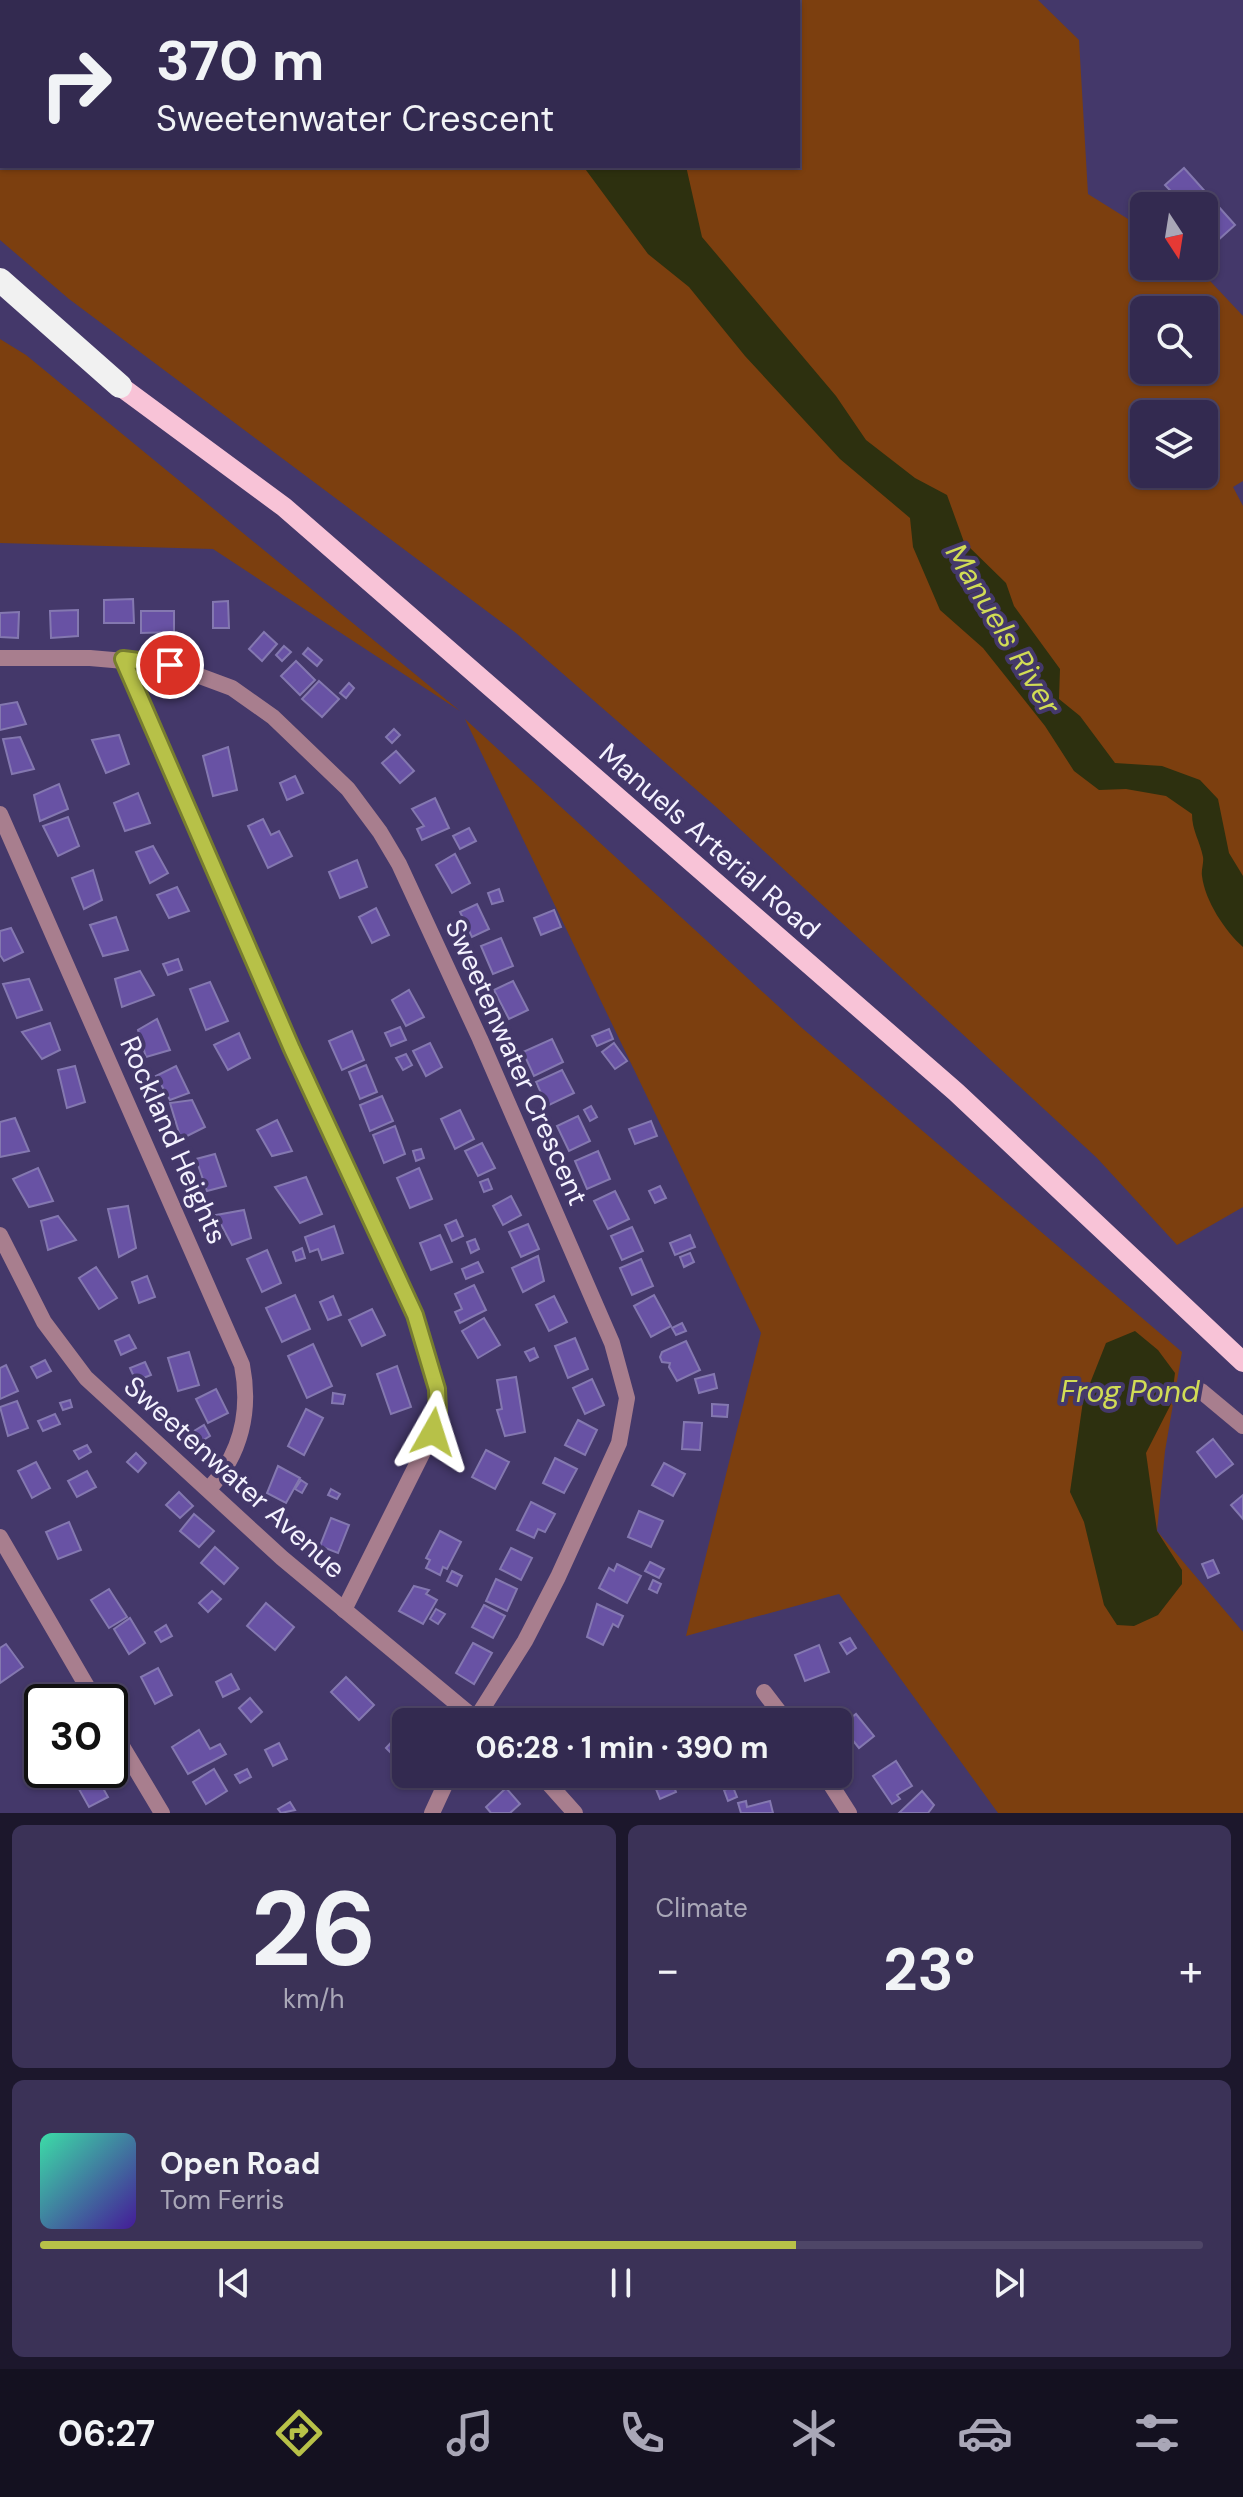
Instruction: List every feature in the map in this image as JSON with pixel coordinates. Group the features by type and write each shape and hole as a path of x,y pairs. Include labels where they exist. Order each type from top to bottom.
{"highway":[{"path":"0,280 120,386"},
{"path":"0,299 120,386"}],"main road":[{"name":"Manuels Arterial Road","path":"120,386 284,507 923,1064 1243,1362"}],"street":[{"name":"Sweetenwater Crescent","path":"0,658 123,659 181,668 232,688 273,717 323,761 365,811 399,864 480,1039 619,1362 627,1398 619,1443 525,1641 484,1708"},
{"path":"123,659 285,1033 415,1315 432,1365 438,1412 433,1432 344,1610"},
{"name":"Rockland Heights","path":"0,814 242,1365 246,1402 243,1425 224,1473 209,1489"},
{"name":"Sweetenwater Avenue","path":"0,1235 44,1322 72,1362 344,1610 461,1708"},
{"path":"1201,1391 1243,1426"},
{"path":"0,1537 86,1684"},
{"path":"764,1692 776,1708"},
{"path":"128,1756 162,1813"},
{"path":"432,1813 444,1788"},
{"path":"553,1788 575,1813"},
{"path":"833,1788 849,1813"}],"shaded area":[{"path":"800,0 1038,0 1079,40 1088,194 1130,220 1130,280 1209,280 1243,316 1243,481 1233,487 1243,506 1243,1207 1177,1245 1097,1158 715,806 516,633 69,299 0,240 0,168 800,168"},
{"path":"0,339 26,355 460,711 213,549 0,543"},
{"path":"465,719 802,1028 1182,1352 1165,1451 1157,1531 1243,1632 1243,1813 998,1813 839,1594 686,1636 761,1333"}],"water":[{"name":"Manuels River","path":"584,168 686,168 702,237 836,396 866,440 915,478 947,495 964,542 1006,583 1014,606 1060,669 1059,699 1080,716 1115,763 1162,766 1200,780 1218,799 1229,853 1243,876 1243,947 1229,933 1207,895 1202,876 1203,857 1192,814 1166,796 1126,789 1099,790 1074,771 1045,726 983,648 940,610 913,547 910,518 840,459 745,356 689,287 648,254"},
{"name":"Frog Pond","path":"1135,1331 1158,1350 1175,1373 1171,1404 1146,1453 1157,1531 1182,1570 1182,1584 1158,1615 1134,1626 1117,1625 1104,1605 1084,1522 1070,1492 1083,1401 1106,1343"}],"building":[{"path":"1184,168 1205,192 1172,192 1165,185"},
{"path":"1218,206 1235,225 1218,240"},
{"path":"133,599 134,623 104,623 104,600"},
{"path":"228,601 229,628 213,628 213,602"},
{"path":"78,610 78,636 51,638 50,611"},
{"path":"141,611 174,611 174,632 141,633"},
{"path":"19,612 18,638 0,637 0,613"},
{"path":"264,632 277,644 262,661 249,649"},
{"path":"284,646 291,652 282,661 276,655"},
{"path":"308,648 322,660 317,666 303,654"},
{"path":"296,661 315,680 300,695 281,676"},
{"path":"319,681 339,699 322,717 302,699"},
{"path":"349,683 354,688 346,698 340,693"},
{"path":"17,702 26,724 0,730 0,705"},
{"path":"394,729 400,735 392,743 386,737"},
{"path":"119,735 129,764 106,773 92,740"},
{"path":"20,737 34,769 12,774 3,739"},
{"path":"228,747 237,790 213,796 203,756"},
{"path":"396,751 414,771 400,783 382,763"},
{"path":"295,776 303,793 287,800 280,783"},
{"path":"59,784 68,809 40,821 34,795"},
{"path":"138,793 150,823 125,831 114,803"},
{"path":"435,798 449,828 422,840 417,829 424,826 412,809"},
{"path":"68,817 79,846 58,856 43,826"},
{"path":"263,819 271,835 279,831 292,856 268,868 248,826"},
{"path":"469,828 476,841 460,849 453,836"},
{"path":"153,846 168,873 150,883 136,852"},
{"path":"455,854 470,883 452,893 436,865"},
{"path":"357,860 367,887 340,898 329,872"},
{"path":"93,870 102,900 84,909 72,878"},
{"path":"177,887 189,911 169,918 157,895"},
{"path":"499,889 503,901 492,904 488,893"},
{"path":"477,904 489,929 472,937 460,912"},
{"path":"376,908 389,935 372,943 359,917"},
{"path":"554,910 561,927 541,935 534,918"},
{"path":"116,917 128,950 103,956 90,925"},
{"path":"11,928 23,952 4,961 0,955 0,931"},
{"path":"501,938 513,966 493,974 481,946"},
{"path":"178,959 182,970 168,975 163,964"},
{"path":"140,971 154,995 122,1007 115,979"},
{"path":"29,979 42,1010 17,1018 3,984"},
{"path":"513,981 528,1010 509,1019 494,990"},
{"path":"210,982 228,1021 206,1030 190,989"},
{"path":"409,990 424,1017 406,1026 392,1000"},
{"path":"157,1019 170,1050 146,1057 138,1030"},
{"path":"50,1023 60,1050 42,1059 22,1032"},
{"path":"400,1027 406,1040 391,1046 385,1033"},
{"path":"609,1029 613,1039 597,1046 592,1036"},
{"path":"352,1031 364,1060 342,1070 329,1041"},
{"path":"239,1033 250,1058 228,1070 214,1045"},
{"path":"552,1039 563,1062 534,1076 523,1052"},
{"path":"430,1043 442,1067 426,1076 413,1051"},
{"path":"614,1043 627,1061 615,1069 602,1052"},
{"path":"406,1054 412,1065 403,1070 396,1058"},
{"path":"366,1065 377,1092 360,1099 349,1072"},
{"path":"75,1066 85,1102 67,1108 58,1070"},
{"path":"176,1066 189,1093 170,1100 156,1076"},
{"path":"562,1070 574,1093 547,1106 536,1082"},
{"path":"382,1096 393,1121 370,1131 360,1105"},
{"path":"192,1100 205,1127 181,1139 170,1103"},
{"path":"591,1106 597,1117 590,1121 584,1110"},
{"path":"460,1110 474,1139 455,1149 441,1119"},
{"path":"578,1116 590,1141 569,1151 557,1126"},
{"path":"15,1118 29,1151 0,1157 0,1122"},
{"path":"277,1120 292,1151 272,1156 257,1130"},
{"path":"651,1121 657,1136 635,1144 629,1129"},
{"path":"395,1126 405,1154 384,1163 373,1135"},
{"path":"482,1143 495,1168 478,1176 465,1151"},
{"path":"421,1149 424,1158 416,1161 413,1151"},
{"path":"598,1151 610,1179 587,1189 575,1161"},
{"path":"215,1154 226,1186 207,1191 196,1159"},
{"path":"38,1168 53,1201 29,1207 13,1179"},
{"path":"419,1168 432,1199 410,1208 397,1178"},
{"path":"306,1177 322,1214 300,1223 275,1187"},
{"path":"488,1179 492,1189 484,1192 480,1182"},
{"path":"660,1186 666,1198 655,1203 649,1191"},
{"path":"615,1191 629,1219 608,1229 594,1201"},
{"path":"511,1196 521,1215 503,1225 493,1206"},
{"path":"128,1206 136,1248 119,1257 108,1209"},
{"path":"244,1210 251,1238 232,1245 216,1215"},
{"path":"58,1216 76,1240 48,1250 41,1221"},
{"path":"456,1220 463,1236 452,1241 445,1225"},
{"path":"528,1224 539,1249 521,1257 509,1232"},
{"path":"334,1226 343,1253 322,1260 318,1249 310,1252 305,1237"},
{"path":"632,1227 643,1251 622,1260 611,1236"},
{"path":"440,1235 452,1262 431,1270 420,1243"},
{"path":"690,1235 695,1247 675,1255 670,1243"},
{"path":"475,1239 479,1249 471,1253 467,1242"},
{"path":"302,1248 305,1258 296,1261 293,1252"},
{"path":"267,1250 281,1283 262,1292 247,1259"},
{"path":"690,1253 694,1262 684,1267 680,1257"},
{"path":"538,1256 544,1281 523,1292 512,1268"},
{"path":"641,1259 653,1286 632,1295 620,1268"},
{"path":"478,1262 483,1272 466,1279 462,1269"},
{"path":"96,1267 117,1298 99,1309 79,1278"},
{"path":"147,1276 155,1297 139,1303 132,1282"},
{"path":"474,1285 486,1310 460,1323 455,1312 462,1309 455,1294"},
{"path":"295,1295 310,1329 282,1342 266,1308"},
{"path":"654,1295 671,1326 651,1337 634,1306"},
{"path":"333,1296 341,1315 328,1320 320,1302"},
{"path":"554,1296 567,1322 549,1331 536,1305"},
{"path":"372,1309 385,1335 362,1346 349,1320"},
{"path":"484,1318 500,1345 478,1358 462,1331"},
{"path":"682,1323 686,1331 676,1335 672,1328"},
{"path":"129,1335 136,1348 121,1355 115,1341"},
{"path":"575,1338 588,1369 568,1378 555,1346"},
{"path":"686,1341 700,1370 677,1381 670,1363 662,1362 660,1357 662,1352"},
{"path":"313,1344 332,1386 307,1398 288,1356"},
{"path":"534,1348 538,1357 530,1361 525,1352"},
{"path":"189,1352 199,1385 178,1391 168,1358"},
{"path":"45,1360 51,1371 37,1378 31,1367"},
{"path":"145,1362 151,1375 136,1381 130,1368"},
{"path":"6,1365 18,1391 0,1399 0,1368"},
{"path":"397,1366 411,1407 391,1414 377,1374"},
{"path":"714,1374 717,1388 699,1393 695,1379"},
{"path":"516,1377 525,1432 505,1436 497,1410 502,1409 497,1380"},
{"path":"592,1379 604,1405 585,1414 573,1388"},
{"path":"216,1389 228,1413 208,1423 196,1399"},
{"path":"333,1393 345,1395 343,1404 332,1403"},
{"path":"70,1400 72,1407 63,1410 60,1403"},
{"path":"17,1401 28,1428 8,1436 0,1407"},
{"path":"712,1404 728,1405 727,1417 712,1416"},
{"path":"306,1409 323,1418 304,1455 288,1446"},
{"path":"55,1414 60,1424 43,1431 38,1421"},
{"path":"578,1420 597,1430 585,1455 565,1445"},
{"path":"684,1422 702,1423 700,1450 682,1449"},
{"path":"204,1425 210,1436 195,1445 189,1434"},
{"path":"1213,1439 1233,1464 1216,1477 1197,1452"},
{"path":"87,1445 91,1452 79,1459 74,1451"},
{"path":"486,1450 509,1462 495,1489 472,1477"},
{"path":"136,1453 146,1463 138,1472 127,1462"},
{"path":"555,1458 577,1469 564,1493 543,1483"},
{"path":"36,1462 50,1488 32,1498 18,1471"},
{"path":"664,1463 685,1474 673,1496 652,1485"},
{"path":"278,1466 300,1478 286,1503 267,1493"},
{"path":"87,1471 96,1487 77,1497 68,1481"},
{"path":"301,1480 307,1484 302,1493 295,1489"},
{"path":"331,1489 340,1494 337,1499 328,1495"},
{"path":"179,1492 193,1506 180,1518 166,1505"},
{"path":"1243,1495 1243,1519 1231,1505"},
{"path":"531,1502 555,1514 545,1532 538,1529 534,1538 517,1530"},
{"path":"639,1511 663,1521 651,1547 628,1537"},
{"path":"194,1514 214,1531 199,1547 180,1531"},
{"path":"331,1518 349,1525 338,1553 320,1546"},
{"path":"69,1522 81,1550 58,1559 46,1532"},
{"path":"440,1531 461,1542 447,1569 443,1567 440,1575 426,1568 430,1560 426,1558"},
{"path":"215,1547 238,1568 224,1584 201,1563"},
{"path":"511,1548 532,1558 521,1580 500,1569"},
{"path":"1213,1560 1219,1573 1208,1578 1202,1564"},
{"path":"650,1562 664,1569 659,1578 645,1571"},
{"path":"617,1564 641,1576 627,1603 599,1588 609,1568 614,1571"},
{"path":"452,1571 462,1576 457,1586 447,1581"},
{"path":"496,1579 517,1589 507,1611 486,1601"},
{"path":"653,1580 661,1584 657,1593 649,1589"},
{"path":"414,1586 429,1590 426,1594 437,1600 423,1624 399,1611"},
{"path":"109,1589 127,1617 109,1628 91,1600"},
{"path":"212,1591 221,1599 208,1612 199,1603"},
{"path":"266,1603 294,1627 275,1650 247,1626"},
{"path":"597,1604 623,1616 618,1627 613,1624 603,1645 587,1637"},
{"path":"484,1605 505,1616 493,1638 472,1627"},
{"path":"436,1609 445,1614 438,1624 430,1619"},
{"path":"130,1618 145,1643 129,1654 114,1629"},
{"path":"166,1625 172,1636 161,1642 155,1632"},
{"path":"850,1638 856,1648 847,1654 840,1643"},
{"path":"473,1643 492,1653 474,1684 456,1673"},
{"path":"6,1644 23,1667 0,1683 0,1648"},
{"path":"819,1645 829,1672 805,1681 795,1655"},
{"path":"158,1668 172,1695 155,1704 141,1677"},
{"path":"231,1674 239,1689 223,1697 216,1682"},
{"path":"346,1677 374,1705 359,1720 331,1692"},
{"path":"250,1698 262,1712 251,1722 239,1708"},
{"path":"856,1714 874,1736 859,1748 852,1739 852,1717"},
{"path":"199,1730 210,1749 220,1744 226,1754 188,1774 172,1747"},
{"path":"279,1743 287,1759 273,1766 265,1750"},
{"path":"896,1761 912,1786 897,1795 900,1799 892,1804 873,1776"},
{"path":"214,1769 227,1791 206,1804 193,1782"},
{"path":"247,1769 251,1777 240,1783 235,1775"},
{"path":"78,1788 103,1788 108,1797 89,1807"},
{"path":"506,1788 520,1804 510,1813 491,1813 486,1807"},
{"path":"656,1788 674,1788 676,1792 660,1799"},
{"path":"733,1788 737,1797 728,1801 724,1790"},
{"path":"922,1791 934,1805 928,1813 899,1813"},
{"path":"746,1801 747,1807 770,1801 773,1813 741,1813 738,1803"},
{"path":"290,1802 295,1810 281,1813 278,1809"}],"route":[{"path":"170,665 123,659 292,1049 415,1315 437,1389 438,1412 433,1432"}]}
